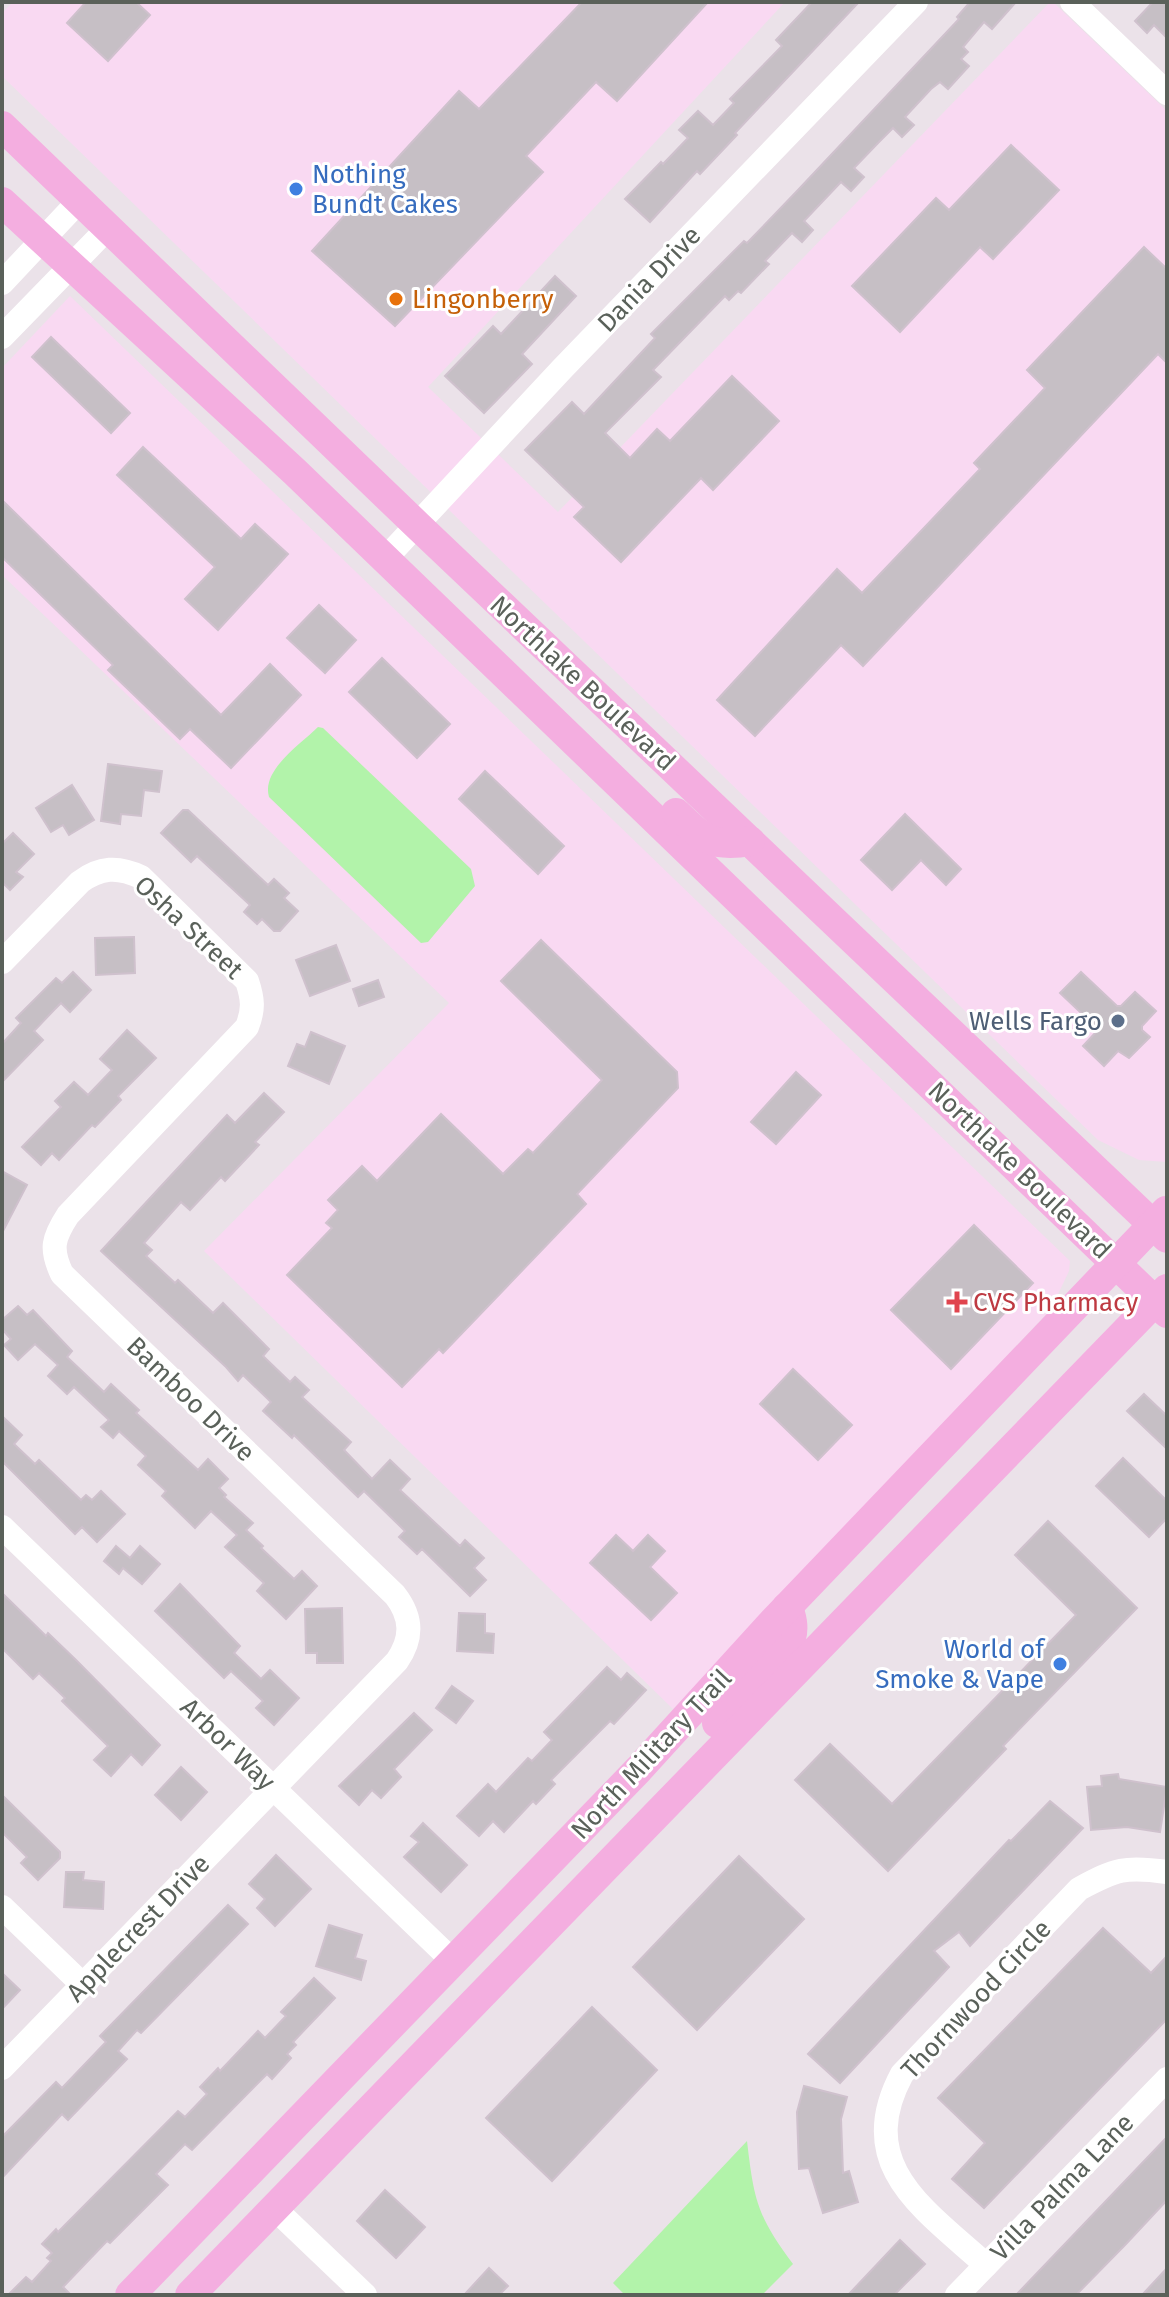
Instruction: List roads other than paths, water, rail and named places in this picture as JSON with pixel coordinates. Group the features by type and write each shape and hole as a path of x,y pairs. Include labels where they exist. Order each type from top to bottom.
{"main road":[{"name":"Northlake Boulevard","path":"2,126 750,841 1163,1223"},
{"name":"Northlake Boulevard","path":"2,202 385,559 1117,1263 1163,1301"},
{"path":"556,725 607,751 701,838 727,845 750,841"},
{"name":"North Military Trail","path":"130,2295 639,1769 787,1607 1117,1263 1163,1223"},
{"name":"North Military Trail","path":"190,2295 637,1834 1163,1301"},
{"path":"637,1834 673,1771 776,1661 791,1639 792,1617 787,1607"},
{"path":"475,2000 488,1953 626,1808 639,1769"},
{"path":"326,2154 334,2122 444,2007 452,1989 454,1962"}],"street":[{"name":"Dania Drive","path":"385,559 562,369 916,2"},
{"path":"1072,2 1167,93"},
{"path":"2,283 79,201"},
{"path":"2,337 107,229"},
{"name":"Osha Street","path":"2,962 80,882 91,874 114,868 141,877 239,970 247,981 253,999"},
{"name":"Bamboo Drive","path":"253,999 247,1027 68,1215 56,1233 54,1247 62,1274 403,1606 409,1635 397,1661 274,1788"},
{"name":"Arbor Way","path":"2,1527 454,1962"},
{"name":"Applecrest Drive","path":"2,2068 274,1788"},
{"name":"Thornwood Circle","path":"986,2265 907,2191 888,2160 884,2132 889,2097 902,2074 1079,1889 1107,1874 1134,1867 1167,1872"},
{"path":"2,1907 83,1985"},
{"name":"Villa Palma Lane","path":"957,2295 1167,2079"},
{"path":"274,2208 365,2295"}],"place":[{"name":"Nothing Bundt Cakes","path":"296,189"},
{"name":"Lingonberry","path":"396,299"},
{"name":"Wells Fargo","path":"1118,1021"},
{"name":"CVS Pharmacy","path":"957,1302"},
{"name":"World of Smoke & Vape","path":"1060,1664"}]}
